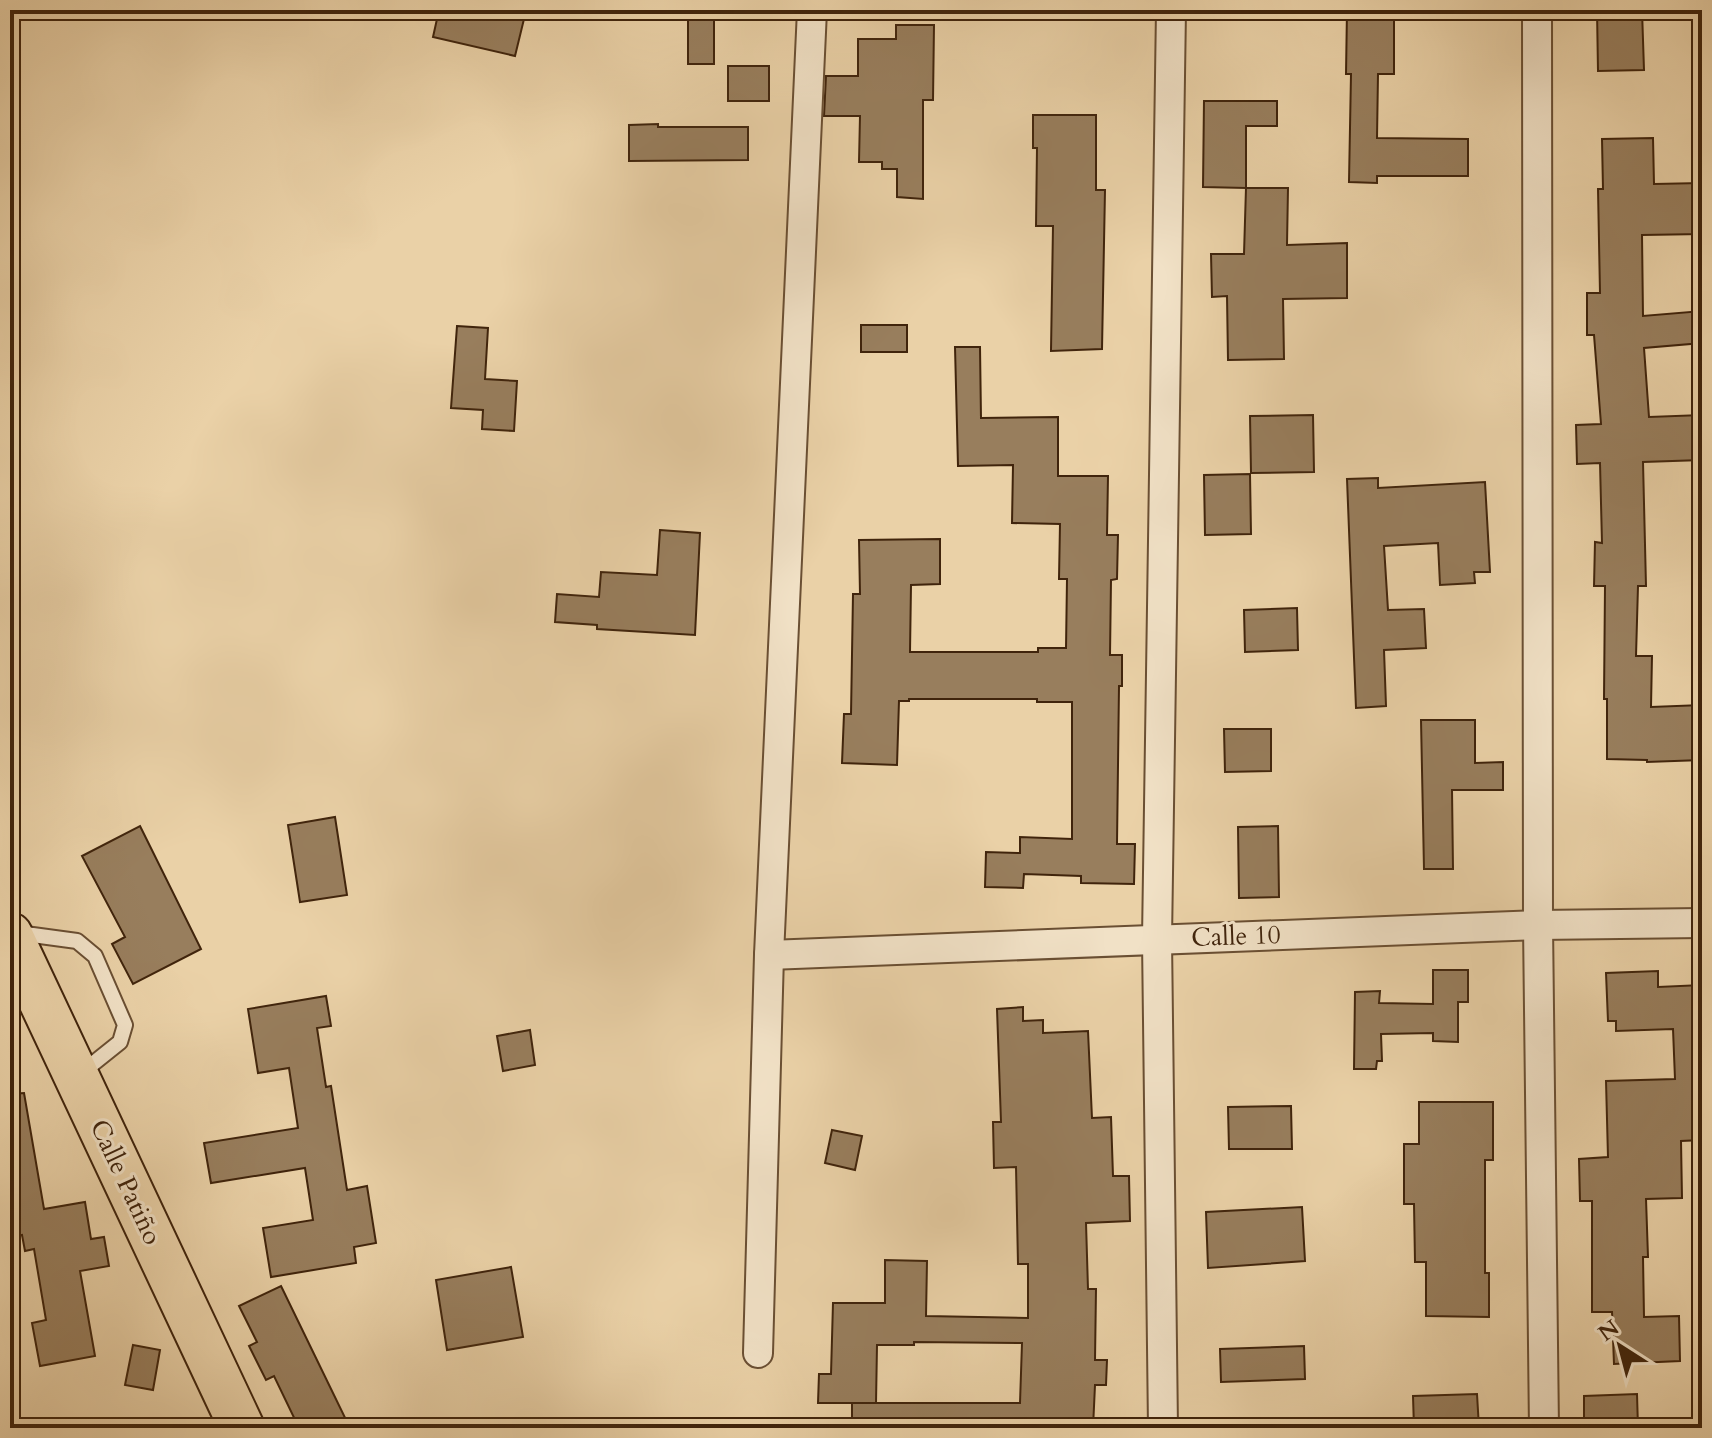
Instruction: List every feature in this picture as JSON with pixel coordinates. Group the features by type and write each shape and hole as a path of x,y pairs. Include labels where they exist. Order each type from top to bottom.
{"main road":[{"name":"Calle Patiño","path":"10,934 242,1428"}],"street":[{"path":"758,1353 769,955 812,10"},
{"path":"1163,1428 1157,939 1171,10"},
{"path":"1537,10 1538,925 1544,1428"},
{"name":"Calle 10","path":"769,955 1538,925 1702,923"}],"lane":[{"path":"10,934 77,941 95,956 125,1025 120,1042 77,1077"}],"building":[{"path":"439,10 482,10 524,19 515,56 433,37"},
{"path":"1347,10 1394,10 1394,74 1378,74 1377,138 1468,139 1468,176 1377,176 1377,183 1349,182 1351,74 1346,74"},
{"path":"1597,10 1642,10 1644,70 1598,71"},
{"path":"688,17 714,17 714,64 688,64"},
{"path":"896,25 934,25 933,100 923,100 923,199 897,197 897,169 882,169 882,162 859,162 860,116 824,116 826,76 858,76 858,39 896,39"},
{"path":"728,66 769,66 769,101 728,101"},
{"path":"1204,101 1277,101 1277,126 1246,126 1246,188 1203,187"},
{"path":"1033,115 1096,115 1096,190 1105,190 1102,349 1051,351 1053,226 1036,226 1037,148 1033,148"},
{"path":"658,124 658,127 748,127 748,160 629,161 629,125"},
{"path":"1653,138 1654,184 1702,183 1702,234 1642,235 1643,316 1702,311 1702,343 1644,348 1649,417 1702,415 1702,460 1643,462 1646,586 1638,586 1636,656 1652,656 1651,707 1702,705 1702,760 1647,762 1607,759 1605,586 1594,586 1595,542 1602,543 1600,463 1577,464 1576,425 1601,424 1594,335 1587,335 1587,293 1600,293 1598,189 1603,189 1602,139"},
{"path":"1246,188 1288,188 1287,245 1347,243 1347,298 1283,299 1284,359 1228,360 1227,296 1212,297 1211,254 1244,254"},
{"path":"861,325 907,325 907,352 861,352"},
{"path":"457,326 488,328 485,379 517,381 514,431 482,429 483,410 451,408"},
{"path":"955,347 980,347 981,418 1058,417 1058,476 1108,476 1107,535 1118,535 1117,579 1111,580 1110,655 1122,655 1117,844 1135,844 1134,884 1081,883 1081,876 1024,874 1023,888 985,887 986,852 1020,853 1020,837 1072,839 1072,702 1037,702 1037,699 899,701 897,765 842,763 844,714 851,714 853,594 860,594 859,540 940,539 940,584 911,585 910,652 1038,652 1038,648 1066,648 1067,579 1059,579 1060,524 1012,523 1013,465 958,466"},
{"path":"1313,415 1314,472 1251,473 1250,416"},
{"path":"1250,474 1251,534 1205,535 1204,475"},
{"path":"1378,478 1378,488 1485,482 1490,572 1474,572 1475,583 1440,585 1438,543 1384,546 1388,610 1424,609 1426,648 1384,650 1386,706 1356,708 1347,479"},
{"path":"660,530 700,533 695,635 597,629 597,625 555,622 557,594 599,597 601,572 657,575"},
{"path":"1297,608 1298,650 1245,652 1244,610"},
{"path":"1421,720 1475,720 1475,763 1503,762 1503,790 1452,790 1453,869 1424,869"},
{"path":"1224,729 1271,729 1271,771 1225,772"},
{"path":"335,817 347,895 300,902 288,825"},
{"path":"140,826 201,949 133,984 112,944 125,937 82,856"},
{"path":"1278,826 1279,897 1239,898 1238,827"},
{"path":"1433,970 1468,970 1468,1002 1458,1002 1458,1042 1433,1041 1433,1033 1381,1034 1382,1061 1377,1061 1376,1069 1354,1069 1355,992 1380,991 1379,1003 1433,1004"},
{"path":"1658,971 1658,987 1702,985 1702,1140 1681,1141 1682,1198 1646,1199 1648,1257 1643,1257 1644,1317 1679,1316 1680,1361 1614,1364 1612,1312 1592,1312 1592,1201 1580,1201 1579,1159 1608,1157 1606,1081 1675,1079 1673,1029 1616,1031 1616,1021 1608,1021 1606,973"},
{"path":"326,996 331,1026 317,1028 326,1087 331,1086 347,1190 367,1186 376,1243 354,1247 356,1263 271,1277 263,1228 313,1220 305,1168 211,1183 204,1143 298,1128 289,1068 258,1073 248,1009"},
{"path":"1023,1007 1023,1021 1043,1020 1043,1033 1088,1031 1092,1118 1111,1117 1113,1176 1129,1176 1130,1221 1086,1223 1088,1289 1096,1289 1095,1360 1107,1360 1106,1385 1095,1385 1093,1428 852,1428 852,1403 818,1403 819,1374 831,1374 833,1303 885,1303 885,1260 927,1261 926,1316 1028,1318 1028,1264 1018,1264 1016,1167 994,1168 993,1122 1001,1122 997,1009","holes":["914,1342 1022,1343 1020,1403 876,1403 877,1345 914,1345"]},
{"path":"530,1030 535,1065 503,1071 497,1036"},
{"path":"24,1093 44,1209 85,1202 91,1239 104,1237 109,1266 80,1271 95,1356 40,1366 32,1323 46,1320 34,1249 25,1251 22,1235 10,1237 10,1094"},
{"path":"1419,1102 1493,1102 1493,1160 1485,1160 1485,1273 1489,1273 1489,1317 1426,1316 1426,1262 1415,1262 1414,1204 1404,1204 1404,1144 1419,1144"},
{"path":"1291,1106 1292,1149 1229,1149 1228,1107"},
{"path":"832,1130 862,1136 855,1170 825,1163"},
{"path":"1302,1207 1305,1261 1208,1268 1206,1212"},
{"path":"511,1267 523,1337 447,1350 436,1280"},
{"path":"281,1286 350,1428 299,1428 274,1376 266,1380 249,1346 257,1342 239,1306"},
{"path":"133,1345 160,1350 153,1390 125,1385"},
{"path":"1304,1346 1305,1379 1221,1382 1220,1349"},
{"path":"1477,1394 1479,1428 1414,1428 1413,1396"},
{"path":"1637,1394 1638,1428 1584,1428 1584,1396"}]}
